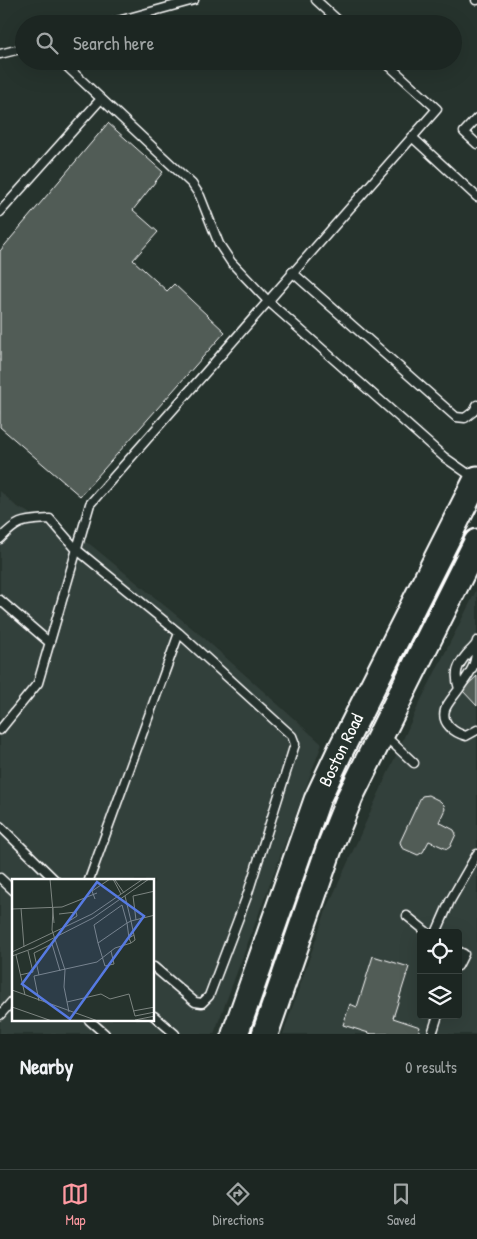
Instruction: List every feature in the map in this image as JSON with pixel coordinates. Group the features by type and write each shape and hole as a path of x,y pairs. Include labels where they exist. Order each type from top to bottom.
{"main road":[{"name":"Boston Road","path":"235,1034 317,800 477,480"},
{"name":"Boston Road","path":"265,1034 339,822 381,732 477,542"}],"lane":[{"path":"140,15 194,0"},
{"path":"316,0 332,15"},
{"path":"0,54 15,50"},
{"path":"70,70 192,184 200,196 219,244 231,262 268,301 444,456 477,480"},
{"path":"0,730 38,683 90,504 437,109 394,70"},
{"path":"0,212 101,99"},
{"path":"477,118 464,132 477,144"},
{"path":"412,138 477,197"},
{"path":"292,272 456,417 465,418 474,411 477,405"},
{"path":"0,539 12,526 21,521 50,520 76,549 179,633 292,736 296,744 246,896 209,996 202,1003 195,1002 155,968"},
{"path":"0,600 50,643"},
{"path":"89,879 179,633"},
{"path":"477,641 475,664 445,709 445,718 449,727 456,734 466,736 477,730"},
{"path":"458,689 455,677 457,669 476,645"},
{"path":"381,732 414,763"},
{"path":"0,826 54,879"},
{"path":"438,929 450,901 477,854"},
{"path":"0,878 12,889"},
{"path":"407,916 423,929"},
{"path":"0,1015 12,1002"},
{"path":"155,1017 175,1034"},
{"path":"432,1034 437,1019"},
{"path":"92,1022 105,1034"}],"shaded area":[{"path":"0,491 16,506 91,545 204,638 322,744 214,1034 0,1034"},
{"path":"477,589 477,1034 283,1034 325,913 418,706"}],"building":[{"path":"108,123 163,172 133,210 158,232 133,260 167,291 174,284 225,332 80,496 0,427 0,251"},
{"path":"477,676 477,706 462,690"},
{"path":"428,795 444,805 445,809 439,822 454,830 456,834 450,847 447,849 429,841 423,852 418,855 402,848 400,842 420,799 422,796"},
{"path":"373,956 409,967 393,1018 420,1027 418,1034 372,1034 343,1025 350,1004 357,1007"}]}
